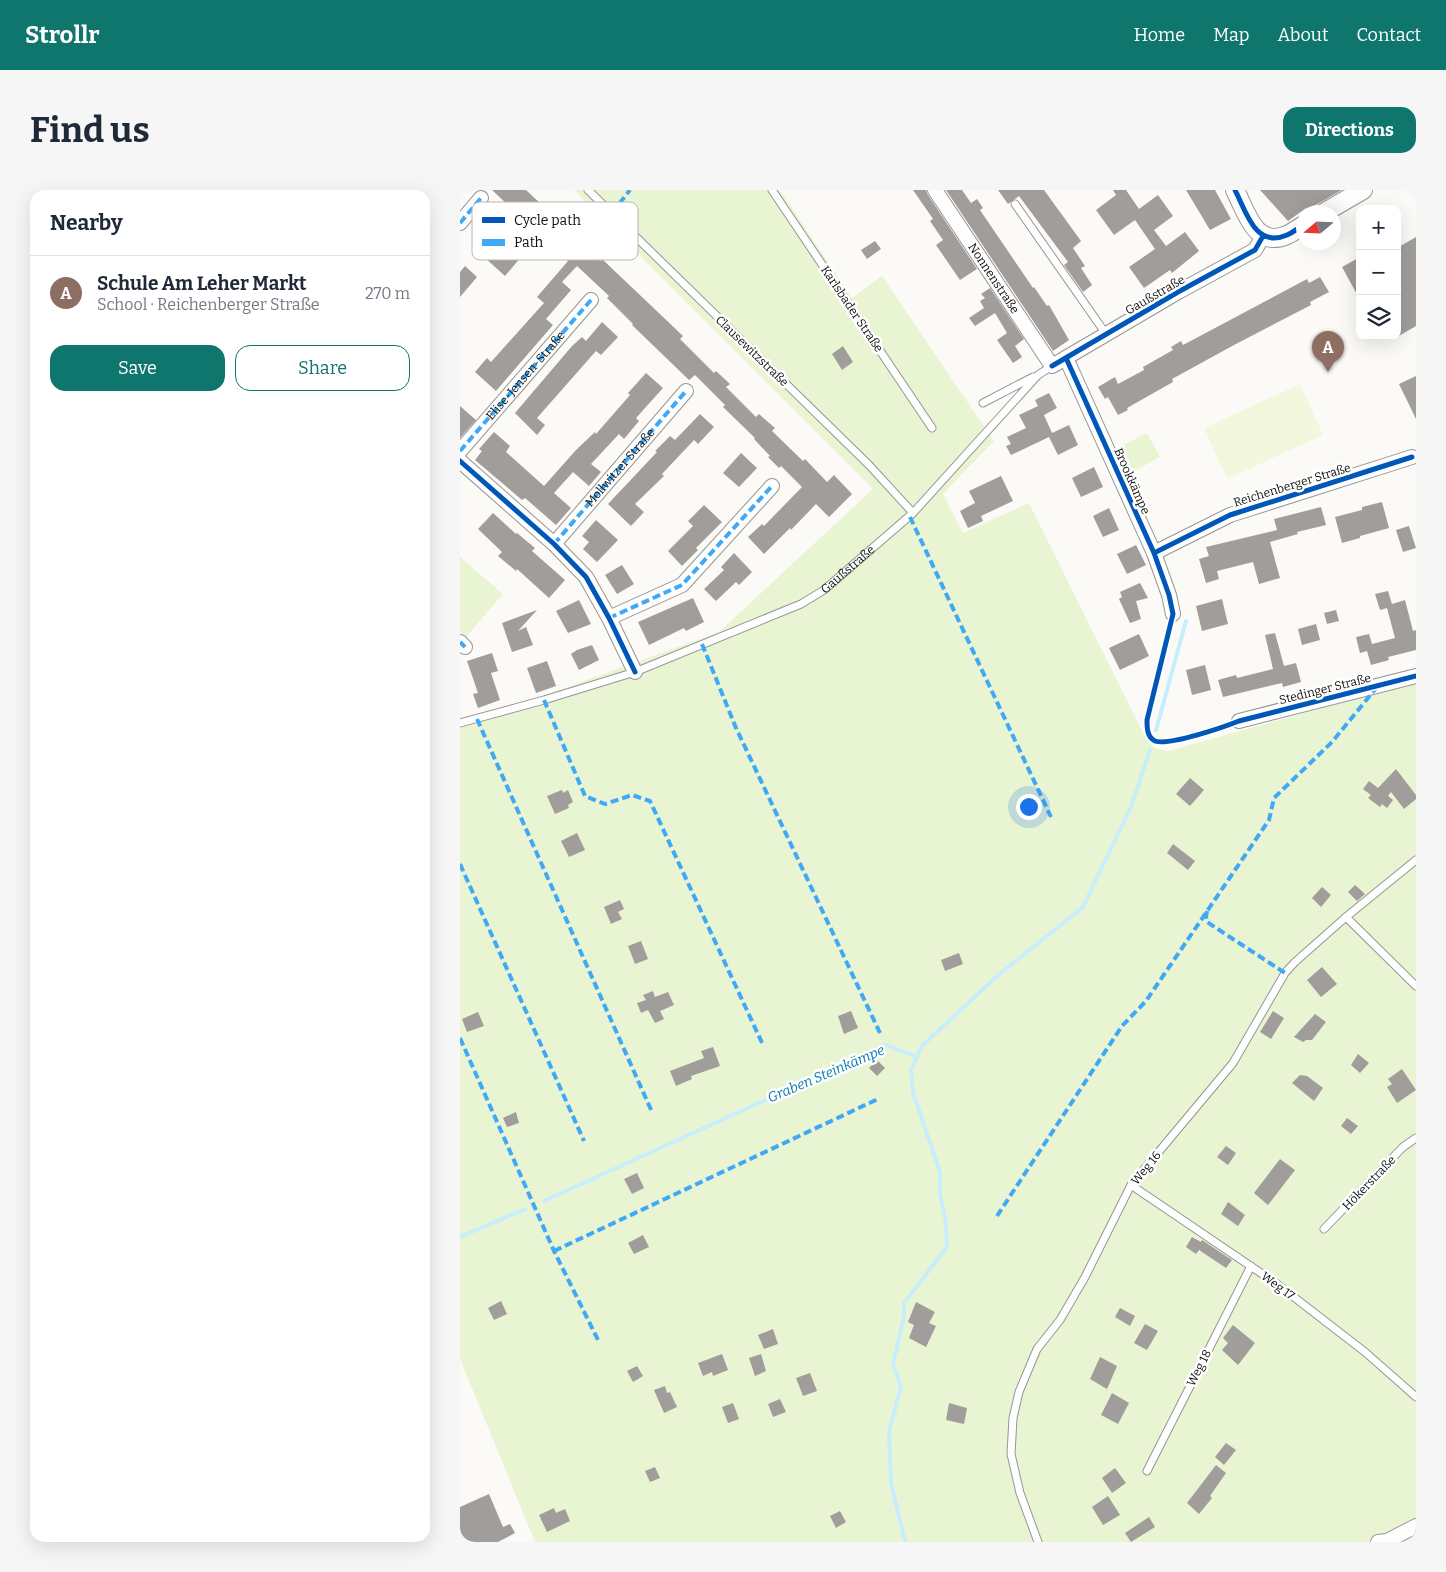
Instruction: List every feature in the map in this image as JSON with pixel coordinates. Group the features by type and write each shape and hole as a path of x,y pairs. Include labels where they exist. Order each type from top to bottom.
{"street":[{"name":"Nonnenstraße","path":"935,190 1052,366"},
{"path":"1235,190 1254,228 1263,236 1272,238 1286,236 1296,230"},
{"path":"1337,205 1363,190"},
{"path":"478,202 482,198"},
{"path":"460,223 472,209"},
{"name":"Gaußstraße","path":"1052,366 1255,250 1263,236"},
{"name":"Elise-Jensen-Straße","path":"460,451 591,300"},
{"name":"Brookkämpe","path":"1066,358 1154,553 1169,596 1173,614"},
{"name":"Mollwitzer Straße","path":"554,544 686,391"},
{"name":"Reichenberger Straße","path":"1154,553 1230,515 1412,457"},
{"path":"460,461 554,544 586,577 609,618 635,672"},
{"path":"609,618 682,585 772,486"},
{"name":"Stedinger Straße","path":"1239,722 1416,676"},
{"path":"1378,1542 1386,1541 1416,1526"}],"lane":[{"name":"Clausewitzstraße","path":"588,190 600,202"},
{"name":"Karlsbader Straße","path":"772,190 932,428"},
{"path":"1015,204 1106,334"},
{"name":"Clausewitzstraße","path":"638,239 869,465 914,514"},
{"name":"Gaußstraße","path":"460,723 635,672 801,604 824,590 914,514 1038,375 1052,366"},
{"path":"983,403 1038,375"},
{"name":"Weg 16","path":"1038,1542 1020,1493 1011,1454 1013,1418 1019,1392 1037,1349 1060,1320 1085,1277 1131,1185 1233,1063 1285,973 1346,917 1416,860"},
{"path":"1346,917 1416,986"},
{"name":"Hökerstraße","path":"1324,1229 1403,1147 1416,1138"},
{"name":"Weg 17","path":"1131,1185 1251,1266 1365,1352 1416,1398"},
{"name":"Weg 18","path":"1147,1471 1251,1266"}],"green space":[{"path":"574,190 780,190 852,298 882,276 994,441 943,494 963,533 1029,503 1146,739 1154,748 1168,751 1416,682 1416,1542 535,1542 460,1359 460,726 719,632 873,489 638,254 638,202 586,202"},
{"path":"1300,384 1323,435 1227,479 1204,428"},
{"path":"1147,433 1160,457 1127,475 1114,450"},
{"path":"460,557 503,594 466,637 460,631"}],"building":[{"path":"492,190 526,190 539,202 505,202"},
{"path":"913,190 926,190 977,269 960,280 936,245 943,240 930,221 933,219"},
{"path":"946,190 962,190 971,203 977,199 983,208 980,210 1033,288 1047,306 1049,305 1069,340 1053,351"},
{"path":"998,190 1044,190 1081,241 1073,248 1085,266 1081,268 1092,285 1083,292 1064,265 1068,262 1019,196 1008,204"},
{"path":"1113,190 1126,190 1139,209 1158,195 1173,216 1154,230 1166,246 1185,232 1199,251 1172,273 1170,270 1144,288 1129,267 1155,249 1135,220 1114,235 1096,210 1116,195"},
{"path":"1186,190 1215,190 1231,219 1210,230"},
{"path":"1260,190 1342,190 1316,205 1296,205 1296,215 1288,221"},
{"path":"1416,237 1416,326 1401,335 1401,250 1401,246"},
{"path":"875,241 881,249 867,259 861,250"},
{"path":"1356,259 1356,293 1342,267"},
{"path":"487,260 519,260 505,276"},
{"path":"603,260 683,336 680,339 714,373 716,371 730,384 726,387 756,417 759,414 775,428 772,431 803,461 805,459 827,482 834,475 852,494 829,517 816,504 764,554 748,537 762,524 764,526 802,487 781,466 779,468 768,457 770,456 755,438 723,407 725,405 695,375 689,380 632,325 607,298 609,296 577,266 562,282 571,290 546,319 553,325 496,391 475,372 487,358 491,362 544,303 537,297 568,261"},
{"path":"465,266 477,277 460,297 460,272"},
{"path":"1320,277 1329,292 1310,302 1311,305 1172,379 1173,382 1118,415 1108,397 1105,399 1098,387 1115,377 1118,384 1144,370 1143,367 1173,350 1171,347 1181,341 1183,345 1307,279 1309,283"},
{"path":"990,288 1024,339 1015,346 1022,357 1013,363 997,340 1007,333 995,313 975,326 969,318 984,308 980,301 985,298 981,294"},
{"path":"602,322 618,337 601,355 596,351 537,418 545,425 537,435 515,413 572,346 582,337 586,341"},
{"path":"843,346 853,362 842,370 832,354"},
{"path":"646,373 663,388 636,418 639,421 624,439 619,434 591,464 601,472 589,486 573,472 554,493 571,508 556,525 525,498 522,500 475,460 482,451 479,449 494,432 510,446 506,452 544,486 576,450 595,432 596,434 630,395 628,393"},
{"path":"1416,376 1416,419 1399,384"},
{"path":"1049,393 1057,408 1044,415 1052,433 1069,425 1078,445 1058,455 1049,437 1011,455 1006,446 1011,444 1007,437 1026,428 1019,415 1038,406 1035,400"},
{"path":"460,406 476,420 460,438"},
{"path":"700,414 714,427 698,444 694,440 662,474 664,476 635,504 644,512 631,526 608,504 670,436 675,440"},
{"path":"741,453 757,468 739,487 723,473"},
{"path":"1094,467 1103,487 1081,497 1072,478"},
{"path":"1001,476 1013,501 981,516 983,521 968,528 960,511 975,503 969,491"},
{"path":"1382,502 1389,528 1342,543 1335,517 1362,510 1362,507"},
{"path":"704,505 722,522 696,548 698,550 682,566 668,551 693,526 688,521"},
{"path":"1321,507 1326,525 1297,532 1298,534 1270,542 1280,578 1259,584 1253,562 1217,571 1219,579 1206,583 1199,559 1209,556 1206,547 1277,530 1274,519"},
{"path":"1109,508 1119,530 1103,537 1093,516"},
{"path":"493,513 535,548 532,551 565,580 549,598 517,569 516,571 498,556 502,552 478,529"},
{"path":"596,520 618,540 597,562 583,549 589,542 582,536"},
{"path":"1409,526 1416,548 1403,552 1396,530"},
{"path":"1136,545 1146,565 1127,574 1117,554"},
{"path":"734,553 752,572 739,585 736,582 716,601 704,589 724,570 721,567"},
{"path":"622,565 634,584 617,594 605,575"},
{"path":"1140,583 1148,598 1136,601 1141,619 1130,623 1119,599 1122,597 1120,592"},
{"path":"1388,591 1392,604 1405,600 1413,631 1416,630 1416,650 1388,657 1389,660 1371,665 1367,651 1360,653 1356,637 1369,634 1372,644 1395,638 1387,608 1380,610 1375,594"},
{"path":"693,598 704,622 686,631 684,628 649,645 638,622"},
{"path":"1222,599 1228,624 1202,631 1196,606"},
{"path":"579,600 591,624 568,633 556,611"},
{"path":"537,610 518,631 526,627 533,645 512,652 502,623"},
{"path":"1336,610 1339,621 1327,624 1324,613"},
{"path":"1316,624 1320,640 1302,645 1298,629"},
{"path":"1275,633 1284,666 1296,663 1301,682 1283,687 1282,683 1223,697 1218,680 1236,675 1237,678 1273,669 1265,635"},
{"path":"1139,634 1149,656 1120,670 1109,648"},
{"path":"592,645 599,660 579,670 571,654"},
{"path":"492,653 498,671 491,673 500,700 478,708 473,694 478,693 467,661"},
{"path":"547,661 556,686 536,693 527,668"},
{"path":"1205,665 1211,690 1192,695 1186,670"},
{"path":"1396,769 1416,795 1416,799 1404,809 1391,792 1388,796 1393,800 1387,808 1382,804 1380,807 1368,798 1371,795 1363,789 1369,781 1378,788"},
{"path":"1190,778 1204,790 1190,806 1176,794"},
{"path":"562,790 563,793 568,790 573,802 568,805 569,808 555,814 547,796"},
{"path":"577,833 585,850 569,857 561,841"},
{"path":"1173,844 1195,861 1188,870 1167,853"},
{"path":"1355,885 1365,894 1357,901 1348,892"},
{"path":"1322,887 1331,895 1321,907 1312,898"},
{"path":"620,900 624,909 618,912 622,919 611,924 604,907"},
{"path":"641,941 648,959 635,964 628,946"},
{"path":"959,953 963,964 945,971 941,960"},
{"path":"1322,967 1337,984 1321,997 1307,980"},
{"path":"653,991 655,997 668,992 674,1005 660,1011 664,1019 655,1023 648,1010 641,1013 637,1003 646,1000 643,995"},
{"path":"851,1011 858,1028 844,1034 838,1016"},
{"path":"1273,1011 1284,1018 1271,1039 1260,1032"},
{"path":"478,1012 484,1026 467,1032 462,1019"},
{"path":"1315,1014 1326,1022 1312,1040 1303,1042 1294,1037"},
{"path":"713,1047 720,1066 691,1076 692,1079 676,1086 670,1071 704,1058 701,1051"},
{"path":"1358,1054 1369,1063 1360,1073 1351,1065"},
{"path":"877,1060 885,1068 877,1076 869,1068"},
{"path":"1402,1069 1416,1090 1397,1103 1387,1087 1392,1084 1388,1079"},
{"path":"1300,1075 1307,1076 1323,1088 1314,1101 1292,1083"},
{"path":"516,1112 519,1123 507,1127 503,1118"},
{"path":"1347,1118 1358,1126 1351,1134 1341,1126"},
{"path":"1226,1146 1236,1153 1228,1165 1217,1157"},
{"path":"1280,1159 1295,1170 1268,1205 1254,1193"},
{"path":"637,1173 644,1188 632,1194 624,1179"},
{"path":"1228,1202 1245,1215 1238,1226 1221,1214"},
{"path":"643,1235 649,1247 634,1254 628,1243"},
{"path":"1192,1237 1201,1242 1202,1240 1232,1260 1226,1268 1199,1250 1196,1254 1186,1247"},
{"path":"501,1301 507,1314 494,1320 488,1308"},
{"path":"916,1302 935,1312 929,1323 936,1326 926,1347 909,1338 914,1325 908,1322"},
{"path":"1120,1308 1135,1316 1130,1326 1115,1317"},
{"path":"1145,1324 1158,1331 1147,1350 1134,1343"},
{"path":"1233,1325 1255,1343 1238,1365 1222,1350 1228,1343 1223,1338"},
{"path":"773,1329 778,1344 764,1349 758,1335"},
{"path":"722,1354 728,1370 713,1376 712,1372 703,1376 698,1363"},
{"path":"761,1354 766,1371 755,1376 749,1358"},
{"path":"1100,1357 1117,1366 1107,1389 1090,1379"},
{"path":"637,1366 643,1376 633,1382 627,1371"},
{"path":"810,1373 817,1391 803,1396 796,1378"},
{"path":"665,1386 667,1393 670,1392 677,1407 664,1413 654,1390"},
{"path":"1112,1393 1129,1403 1118,1424 1101,1415"},
{"path":"780,1399 786,1412 773,1417 768,1404"},
{"path":"733,1403 739,1419 728,1423 722,1407"},
{"path":"949,1403 967,1408 964,1424 946,1420"},
{"path":"1226,1443 1236,1450 1224,1465 1215,1457"},
{"path":"1216,1465 1226,1473 1210,1496 1212,1498 1199,1514 1187,1503"},
{"path":"655,1467 660,1478 650,1482 645,1471"},
{"path":"1115,1468 1126,1483 1112,1493 1102,1478"},
{"path":"489,1494 503,1527 510,1524 515,1533 498,1542 460,1542 460,1507"},
{"path":"1108,1496 1120,1515 1103,1525 1092,1507"},
{"path":"554,1508 556,1513 565,1509 570,1521 547,1532 539,1515"},
{"path":"840,1511 846,1522 836,1528 830,1516"},
{"path":"1149,1517 1155,1527 1131,1542 1125,1533"}],"waterway":[{"path":"1156,730 1186,621"},
{"path":"917,1057 921,1047 997,976 1083,907 1131,807 1150,750"},
{"name":"Graben Steinkämpe","path":"544,1201 886,1045 917,1057 911,1070 913,1093 940,1172 940,1193 946,1224 947,1247 904,1303 904,1317 893,1364 901,1387 889,1432 891,1483 905,1542"},
{"name":"Graben Steinkämpe","path":"460,1237 525,1209"}],"marked path":[{"path":"621,202 630,190"},
{"path":"478,202 481,198"},
{"path":"460,223 472,209"},
{"path":"460,451 591,300"},
{"path":"554,544 686,391"},
{"path":"609,618 682,585 772,486"},
{"path":"910,517 1051,817"},
{"path":"460,642 465,647"},
{"path":"702,644 736,728 880,1033"},
{"path":"997,1216 1122,1026 1146,1001 1269,820 1274,798 1332,742 1377,687"},
{"path":"544,700 585,796 605,804 632,795 650,801 763,1045"},
{"path":"477,719 652,1112"},
{"path":"460,864 584,1141"},
{"path":"1207,911 1207,922 1285,973"},
{"path":"460,1038 554,1251 598,1340"},
{"path":"554,1251 878,1099"}],"cycle path":[{"path":"1235,190 1253,226 1259,232 1267,237 1276,238 1296,230"},
{"path":"1052,366 1178,292 1255,250 1263,236"},
{"path":"1066,358 1154,553 1169,595 1173,614 1147,720 1148,732 1152,739 1162,742 1172,741 1239,721 1416,676"},
{"path":"1154,553 1230,515 1412,457"},
{"path":"460,461 554,544 586,577 609,618 635,672"}],"place":[{"name":"Schule Am Leher Markt","path":"1328,372"}]}
